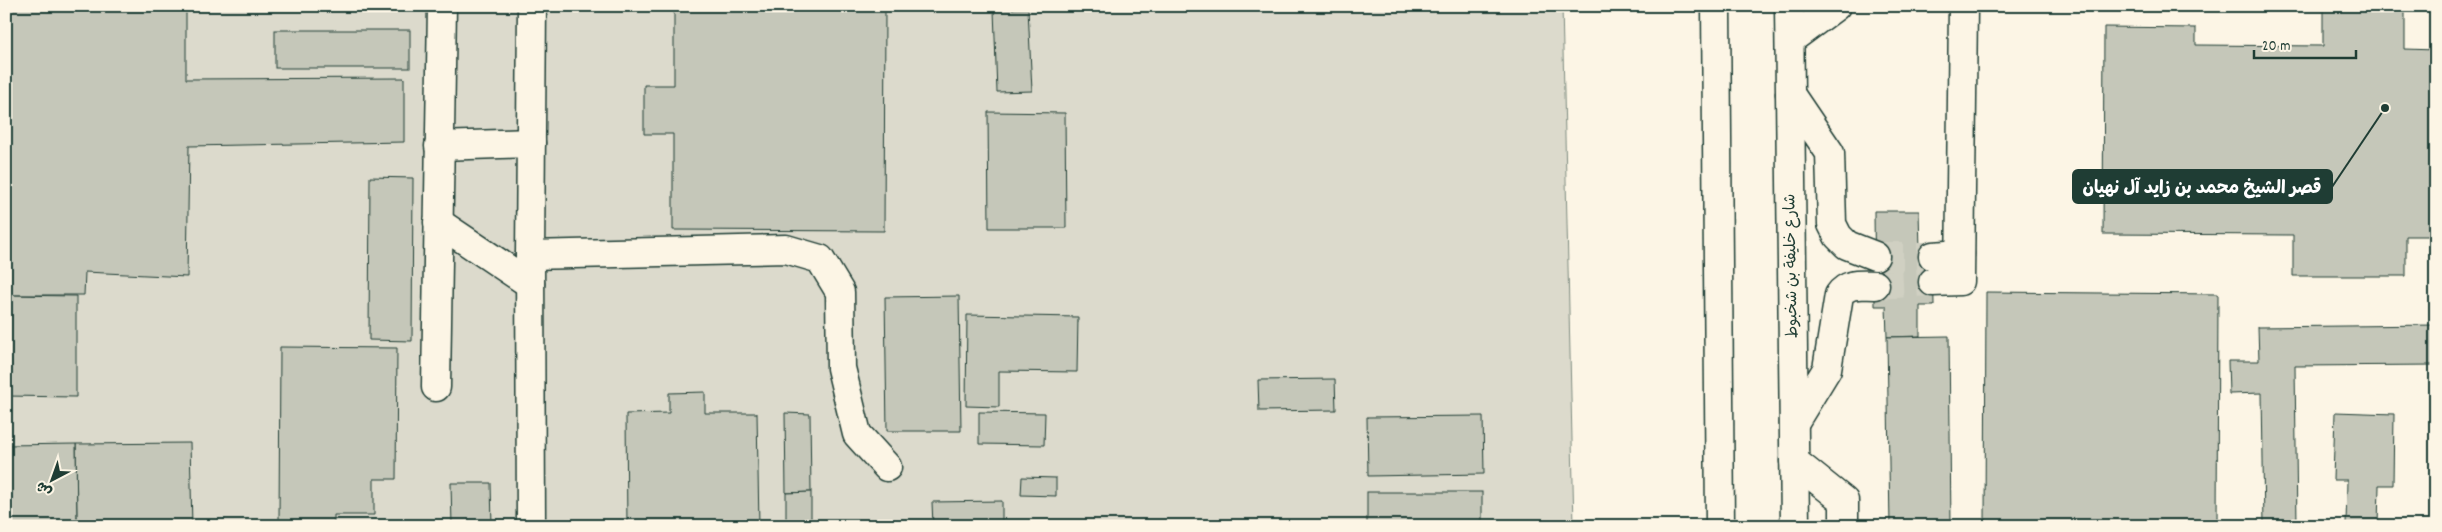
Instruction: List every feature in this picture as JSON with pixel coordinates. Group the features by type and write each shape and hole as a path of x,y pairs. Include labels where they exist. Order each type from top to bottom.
{"main road":[{"path":"436,387 442,6"},
{"path":"531,526 530,255 532,6"},
{"path":"1716,6 1720,526"},
{"name":"شارع خليفة بن شخبوط","path":"1790,6 1795,526"},
{"path":"1790,40 1836,6"},
{"path":"1942,273 1960,254 1963,6"},
{"path":"1790,94 1830,153 1832,224 1838,236 1846,245 1875,256"},
{"path":"439,146 531,143"},
{"path":"438,222 530,284"},
{"path":"530,255 786,249 820,259 840,292 841,368 856,434 887,467"},
{"path":"1794,423 1827,369 1839,296 1844,288 1854,285 1876,285"},
{"path":"1794,461 1844,501 1844,526"}],"shaded area":[{"path":"6,6 1562,6 1574,526 6,526"}],"building":[{"path":"6,6 186,6 186,79 404,78 404,142 189,146 187,277 85,272 84,295 8,295 11,229 6,229"},
{"path":"2323,6 2405,6 2405,49 2436,50 2436,236 2406,236 2406,276 2293,276 2293,235 2103,234 2104,27 2196,28 2196,45 2323,46"},
{"path":"674,7 885,8 884,231 673,230 673,134 644,134 644,85 674,85"},
{"path":"1028,9 1032,91 997,92 994,10"},
{"path":"275,30 410,30 410,68 275,68"},
{"path":"988,112 1065,113 1066,228 989,228"},
{"path":"370,177 413,178 412,341 369,340"},
{"path":"1874,211 1919,211 1920,249 1933,249 1934,306 1920,306 1920,336 1887,337 1886,306 1875,306"},
{"path":"1986,292 2218,294 2217,526 1985,526"},
{"path":"6,295 76,296 76,397 6,396"},
{"path":"959,296 961,431 887,431 885,297"},
{"path":"967,315 1078,317 1077,372 999,371 999,407 966,406"},
{"path":"2436,325 2436,365 2295,366 2297,526 2264,526 2262,393 2229,394 2228,361 2259,361 2258,327"},
{"path":"1949,336 1951,526 1890,526 1887,337"},
{"path":"280,347 397,348 396,479 374,479 374,515 334,515 334,526 279,526"},
{"path":"1335,379 1336,410 1259,411 1258,380"},
{"path":"705,392 705,413 757,413 759,526 627,526 626,414 669,413 669,393"},
{"path":"979,412 1045,413 1044,445 979,444"},
{"path":"2335,412 2394,414 2393,485 2379,485 2378,526 2346,526 2347,480 2333,480"},
{"path":"785,413 810,414 811,492 786,493"},
{"path":"1483,416 1484,474 1368,476 1367,417"},
{"path":"2434,435 2436,435 2436,526 2435,526"},
{"path":"190,443 192,526 77,526 76,444"},
{"path":"76,444 77,526 6,526 6,445"},
{"path":"1022,477 1056,478 1056,496 1021,495"},
{"path":"451,483 491,483 492,526 452,526"},
{"path":"811,492 811,526 786,526 786,493"},
{"path":"1367,492 1482,492 1482,526 1367,526"},
{"path":"1002,501 1002,526 933,526 932,502"}],"tunnel":[{"path":"1875,256 1933,256"},
{"path":"1875,285 1933,282"}],"place":[{"name":"قصر الشيخ محمد بن زايد آل نهيان","path":"2385,108"}]}
